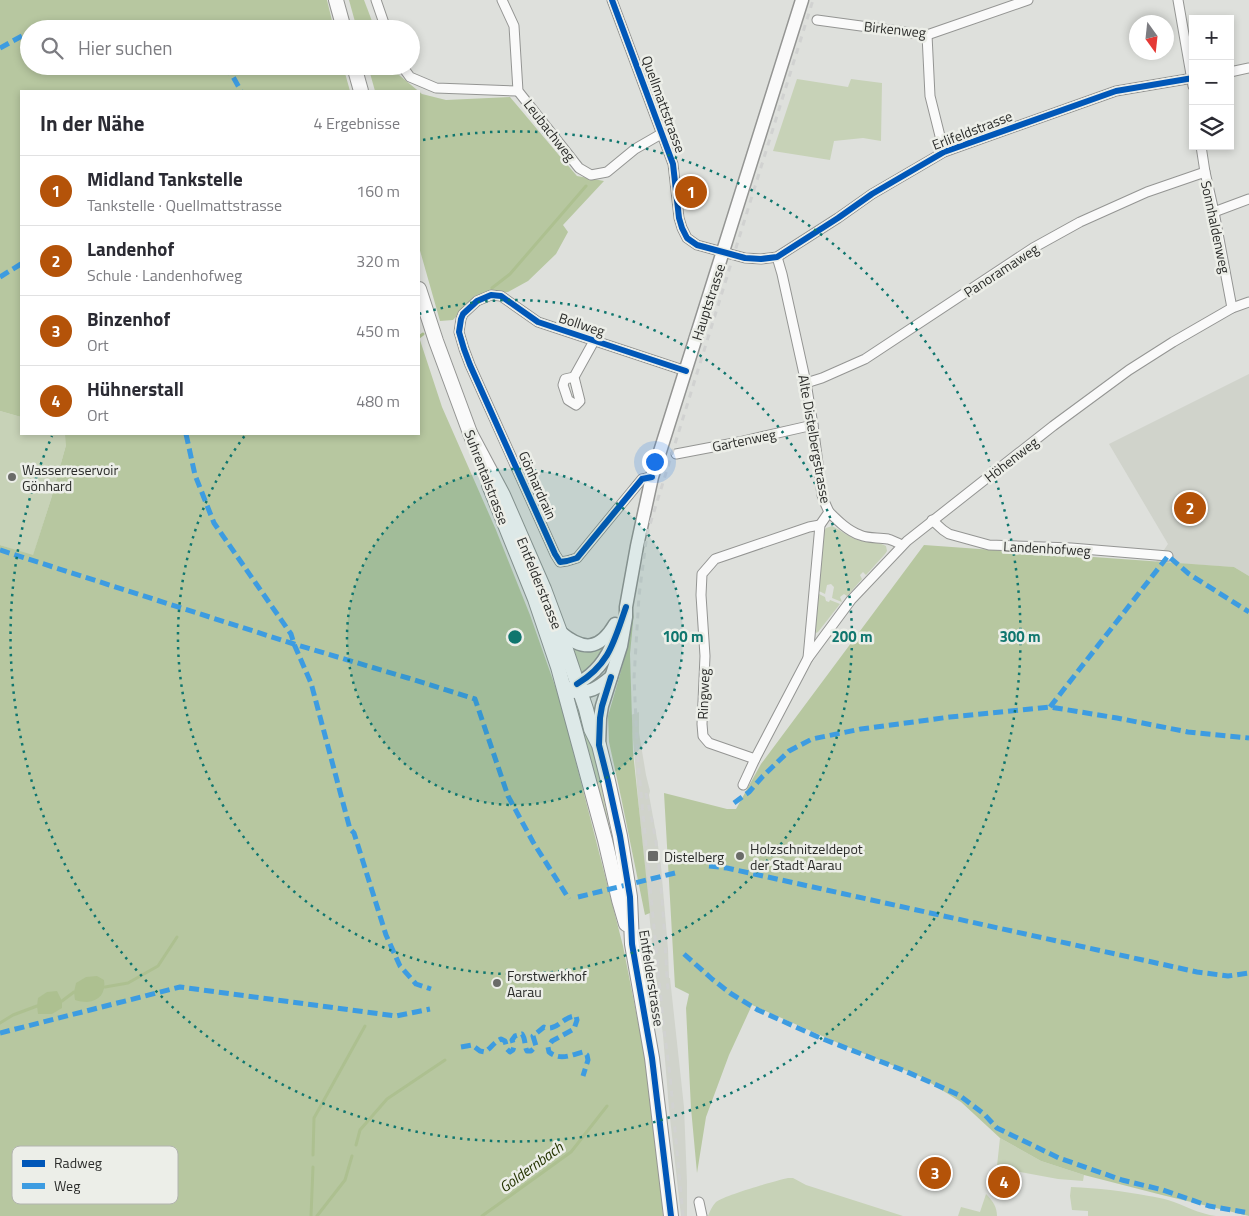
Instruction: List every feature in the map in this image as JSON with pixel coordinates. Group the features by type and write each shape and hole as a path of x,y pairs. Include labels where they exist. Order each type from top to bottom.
{"main road":[{"path":"336,0 342,20"},
{"name":"Hauptstrasse","path":"626,607 652,477 802,0"},
{"path":"357,75 362,90"},
{"name":"Suhrentalstrasse","path":"420,292 470,433 535,599 565,692"},
{"name":"Entfelderstrasse","path":"470,433 503,495 544,589 591,729 599,745 620,836 630,897 632,944"},
{"path":"560,632 570,640 587,646 602,641 612,630 626,607"},
{"path":"599,745 602,706 621,646 626,607"},
{"path":"578,688 604,661 626,607"},
{"path":"565,692 578,688 594,690 611,676"},
{"name":"Entfelderstrasse","path":"565,692 632,944 652,1058 671,1216"}],"street":[{"path":"376,0 383,20"},
{"name":"Leubachweg","path":"502,0 514,26 518,91 579,168 591,174 607,172 635,149 661,134"},
{"name":"Quellmattstrasse","path":"612,0 673,164 679,218 682,228 687,238 697,245 724,252"},
{"name":"Birkenweg","path":"817,20 927,35 1028,0"},
{"path":"1178,0 1189,64"},
{"path":"927,35 930,96 944,152"},
{"path":"1234,71 1249,68"},
{"path":"409,75 436,88 518,91"},
{"name":"Erlifeldstrasse","path":"724,252 745,258 777,257 872,194 944,152 1116,91 1189,81"},
{"name":"Sonnhaldenweg","path":"1202,150 1232,308"},
{"name":"Panoramaweg","path":"806,383 865,359 1033,248 1080,222 1147,192 1205,172"},
{"path":"1214,212 1249,199"},
{"name":"Alte Distelbergstrasse","path":"744,785 755,759 808,658 820,525 829,512 822,495 806,383 777,257"},
{"name":"Bollweg","path":"477,301 491,295 501,296 538,322 686,371"},
{"name":"Gönhardrain","path":"477,301 463,314 461,319 459,332 464,349 560,562 576,558 642,479 652,477"},
{"name":"Höhenweg","path":"808,658 850,600 902,545 932,520 1129,370 1232,308 1249,302"},
{"name":"Bollweg","path":"574,377 594,341"},
{"name":"Gartenweg","path":"676,454 813,425"},
{"path":"829,512 849,530 860,535 888,539 902,545"},
{"name":"Landenhofweg","path":"932,520 949,534 989,545 1072,548 1168,556"},
{"name":"Ringweg","path":"755,759 710,743 703,736 705,656 701,595 702,574 715,559 820,525"},
{"path":"699,1202 702,1216"}],"shaded area":[{"path":"0,0 327,0 332,20 20,20 20,75 346,75 350,90 20,90 20,417 0,411"},
{"path":"349,0 364,0 372,20 355,20"},
{"path":"371,75 399,75 417,90 375,90"},
{"path":"797,79 848,87 851,79 882,83 881,141 863,138 834,141 830,160 773,151"},
{"path":"420,93 446,100 510,97 577,176 604,181 563,225 568,232 556,254 528,281 508,292 474,297 453,320 440,321 420,251"},
{"path":"420,340 442,407 496,530 530,615 560,700 623,946 651,1088 663,1216 0,1216 0,545 33,555 66,445 65,435 420,435"},
{"path":"1249,374 1249,576 1234,567 1156,562 1168,544 1109,444"},
{"path":"0,411 20,417 20,435 66,435 66,445 33,556 0,545"},
{"path":"832,526 854,539 883,544 886,546 887,551 866,575 863,572 860,575 862,579 847,596 844,594 840,597 842,602 832,598 834,587 831,584 827,585 825,594 819,591 823,533 826,528"},
{"path":"924,545 1234,567 1249,576 1249,1216 1084,1175 1041,1161 1000,1138 961,1102 921,1077 752,1005 729,1055 706,1117 697,1173 691,1108 686,1008 689,994 675,987 664,793 727,809 736,809 761,764"},
{"path":"819,594 825,597 826,601 829,602 830,600 840,604 816,633 813,629"},
{"path":"634,612 630,654 633,752 650,913 645,915 609,742 608,716 623,664"},
{"path":"607,643 599,661 585,672 580,671 571,647"},
{"path":"579,697 600,779 619,876 578,717"},
{"path":"639,712 639,733 661,866 669,978 684,1107 687,1216 681,1216 638,798 631,715"},
{"path":"97,976 104,980 103,992 99,998 85,1002 75,1000 76,983 86,977"},
{"path":"57,991 62,1001 62,1008 52,1014 38,1014 38,998 47,992"},
{"path":"1000,1138 1041,1161 1084,1175 1083,1181 1058,1179 1003,1169 997,1166"},
{"path":"793,1178 806,1185 903,1216 708,1216 716,1202 721,1199 750,1188"},
{"path":"1071,1187 1110,1190 1158,1198 1216,1216 1088,1216 1088,1211 1072,1210"},
{"path":"986,1194 994,1204 997,1216 958,1216 961,1207 980,1212"}],"waterway":[{"path":"492,288 510,274 586,186"},
{"path":"105,987 128,983 158,966 177,937"},
{"path":"62,1001 74,992"},
{"path":"0,1023 13,1015 37,1006"},
{"name":"Goldernbach","path":"313,1155 314,1118 365,1026"},
{"name":"Goldernbach","path":"356,1145 360,1130 387,1099 445,1060"},
{"name":"Goldernbach","path":"482,1216 571,1152 607,1106"},
{"name":"Goldernbach","path":"317,1216 345,1180 352,1156"},
{"name":"Goldernbach","path":"311,1216 313,1167"}],"railway":[{"path":"683,1216 638,762 634,678 639,596 647,534 813,0"},
{"path":"646,793 655,836 659,868 668,992"}],"marked path":[{"path":"0,48 20,37"},
{"path":"232,75 240,90"},
{"path":"0,277 20,265"},
{"path":"186,435 195,475 214,523 291,634 311,683 350,829 354,833 386,935 400,966 416,984 431,989"},
{"path":"0,550 294,644 475,699 508,796 533,842 569,899"},
{"path":"1050,707 1168,556 1189,574 1249,612"},
{"path":"734,803 749,792 789,751 812,739 861,729 950,717 1050,707 1188,732 1249,738"},
{"path":"709,866 727,868 1197,972 1228,976 1249,973"},
{"path":"578,897 675,873"},
{"path":"684,954 730,993 758,1010 959,1095 984,1114 997,1128 1059,1158 1122,1180 1163,1190 1209,1206 1249,1213"},
{"path":"0,1033 180,987 396,1016 430,1009"},
{"path":"461,1047 472,1045 485,1052 501,1039 505,1041 510,1052 514,1046 512,1040 515,1036 522,1034 527,1051 531,1051 536,1046 533,1036 544,1027 556,1026 567,1018 576,1016 577,1020 574,1029 552,1041 548,1047 549,1052 561,1057 583,1052 587,1055 588,1060 583,1076"}],"cycle path":[{"path":"612,0 673,164 679,218 687,238 697,245 745,258 777,257 872,194 944,152 1116,91 1189,79"},
{"path":"652,477 642,479 577,558 560,562 470,365 459,332 461,319 463,314 477,301 491,295 501,296 538,322 686,371"},
{"path":"577,684 604,660 614,641 626,607"},
{"path":"611,677 602,706 599,745 620,836 630,897 632,944 652,1058 671,1216"}],"place":[{"name":"Midland Tankstelle","path":"691,192"},
{"name":"Wasserreservoir Gönhard","path":"12,477"},
{"name":"Landenhof","path":"1190,508"},
{"name":"Distelberg","path":"653,856"},
{"name":"Holzschnitzeldepot der Stadt Aarau","path":"740,856"},
{"name":"Forstwerkhof Aarau","path":"497,983"},
{"name":"Binzenhof","path":"935,1173"},
{"name":"Hühnerstall","path":"1004,1182"}]}
